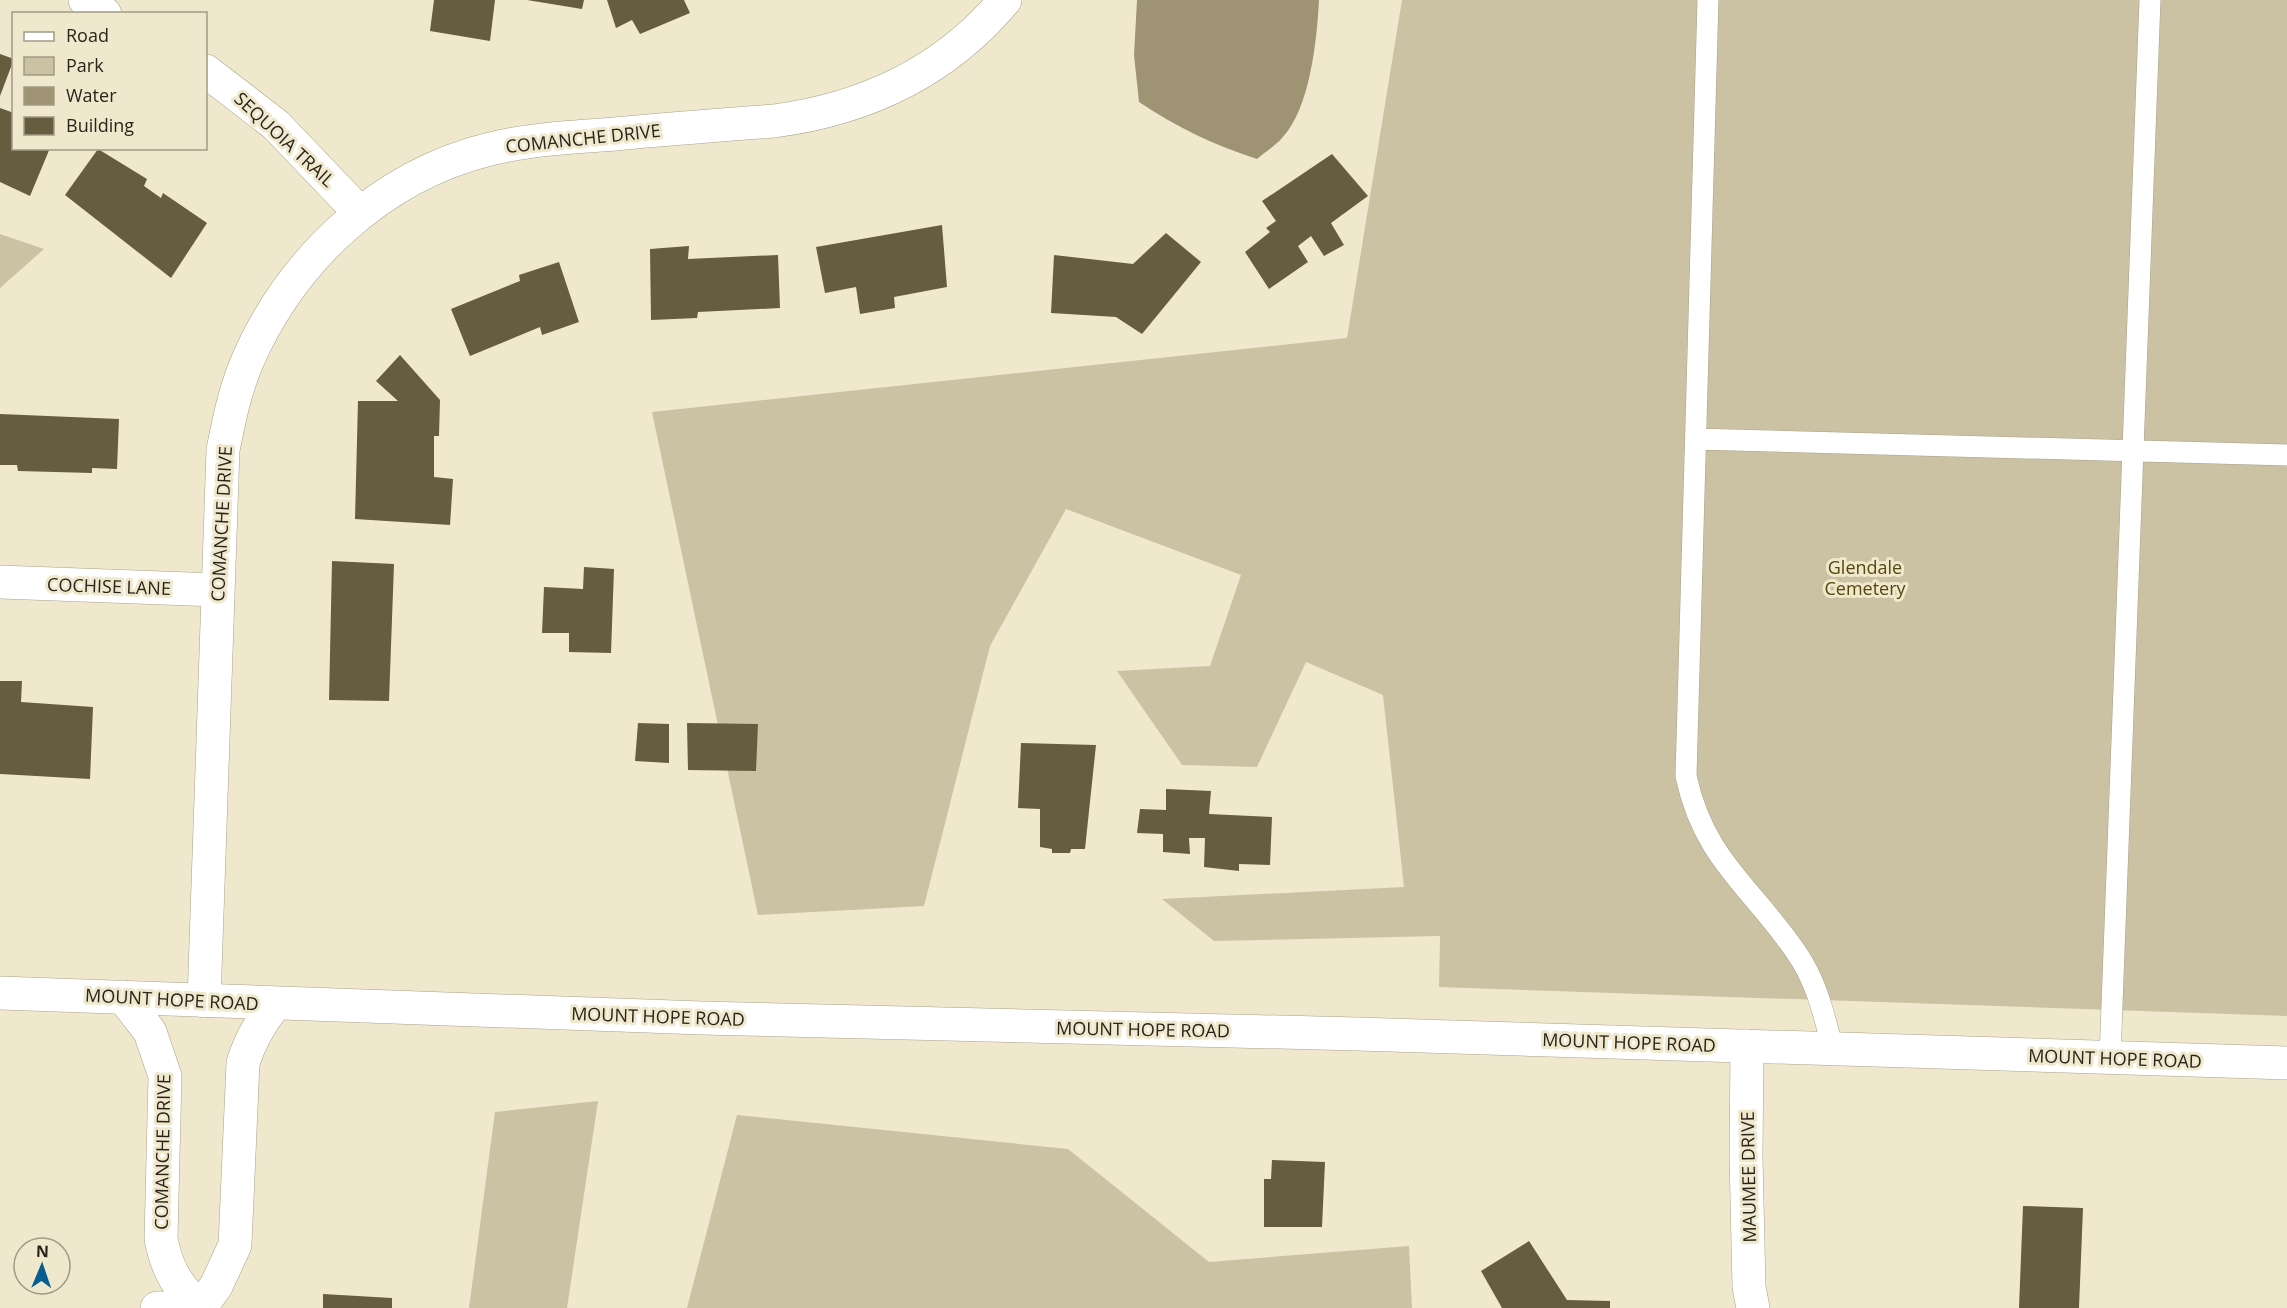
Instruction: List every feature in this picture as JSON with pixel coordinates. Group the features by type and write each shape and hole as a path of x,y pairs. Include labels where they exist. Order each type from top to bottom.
{"street":[{"path":"85,0 102,12"},
{"name":"COMANCHE DRIVE","path":"204,1001 223,450 232,406 246,364 265,325 288,288 316,254 360,213 421,175 488,149 558,138 774,121 814,116 853,105 891,90 927,70 959,46 1005,0"},
{"name":"SEQUOIA TRAIL","path":"207,72 276,125 360,213"},
{"name":"COCHISE LANE","path":"0,582 217,590"},
{"name":"MOUNT HOPE ROAD","path":"0,993 275,1004 1747,1046 2287,1064"},
{"name":"COMANCHE DRIVE","path":"123,997 150,1032 165,1076 161,1239 165,1261 183,1292 200,1307"},
{"path":"158,1308 200,1307 216,1286 235,1245 243,1063 250,1041 275,1004"},
{"name":"MAUMEE DRIVE","path":"1747,1046 1746,1157 1749,1287 1753,1308"}],"lane":[{"path":"1708,0 1686,776 1692,802 1705,834 1718,856 1802,961 1817,988 1833,1050"},
{"path":"2110,1058 2150,0"},
{"path":"1696,439 2287,455"}],"green space":[{"name":"Glendale Cemetery","path":"1402,0 2287,0 2287,1016 1439,987 1440,936 1214,941 1162,899 1404,887 1383,695 1306,662 1257,767 1182,765 1117,671 1210,666 1241,575 1066,509 990,646 924,906 758,915 652,412 1347,338"},
{"path":"0,234 44,249 0,288"},
{"path":"598,1101 567,1308 469,1308 495,1112"},
{"path":"737,1115 1068,1149 1209,1262 1409,1246 1412,1308 687,1308"}],"water":[{"path":"1137,0 1319,0 1314,53 1305,92 1292,125 1279,141 1257,159 1196,135 1139,102 1134,55"}],"building":[{"path":"434,0 495,0 490,41 430,31"},
{"path":"527,0 584,0 582,9"},
{"path":"607,0 684,0 690,13 640,34 632,20 616,28"},
{"path":"0,54 12,58 12,64 0,96"},
{"path":"0,108 12,112 12,150 49,150 30,196 0,182"},
{"path":"97,150 100,150 147,179 144,186 161,198 163,193 207,223 171,278 65,195"},
{"path":"1332,154 1368,196 1331,223 1344,245 1324,256 1311,236 1298,246 1308,262 1269,289 1245,252 1270,232 1266,228 1276,221 1262,201"},
{"path":"942,225 947,287 894,297 895,308 860,314 856,287 825,293 816,247"},
{"path":"1166,233 1201,262 1142,334 1116,317 1051,313 1054,255 1133,264"},
{"path":"689,246 688,259 778,255 780,308 698,312 697,318 651,320 650,249"},
{"path":"559,262 579,322 542,335 540,327 470,356 451,309 520,281 519,275"},
{"path":"400,355 440,400 439,436 434,436 434,477 453,479 450,525 355,519 358,401 398,401 376,381"},
{"path":"0,414 119,419 117,469 92,468 92,473 18,471 17,465 0,465"},
{"path":"332,561 394,564 389,701 329,700"},
{"path":"584,567 614,569 611,653 569,652 569,633 542,633 544,587 583,589"},
{"path":"0,681 22,681 21,702 93,707 90,779 0,774"},
{"path":"638,723 669,724 669,763 635,761"},
{"path":"687,723 758,724 756,771 688,770"},
{"path":"1021,743 1096,745 1085,849 1071,849 1070,853 1052,853 1052,849 1040,847 1040,809 1018,808"},
{"path":"1166,789 1211,791 1209,814 1272,817 1270,865 1239,864 1239,871 1204,867 1205,838 1189,838 1190,854 1163,852 1163,834 1137,833 1140,809 1166,810"},
{"path":"1272,1160 1325,1162 1322,1227 1264,1227 1264,1179 1271,1179"},
{"path":"2023,1206 2083,1208 2079,1308 2019,1308"},
{"path":"1529,1241 1567,1300 1610,1301 1610,1308 1502,1308 1481,1271"},
{"path":"323,1294 392,1298 392,1308 323,1308"}]}
